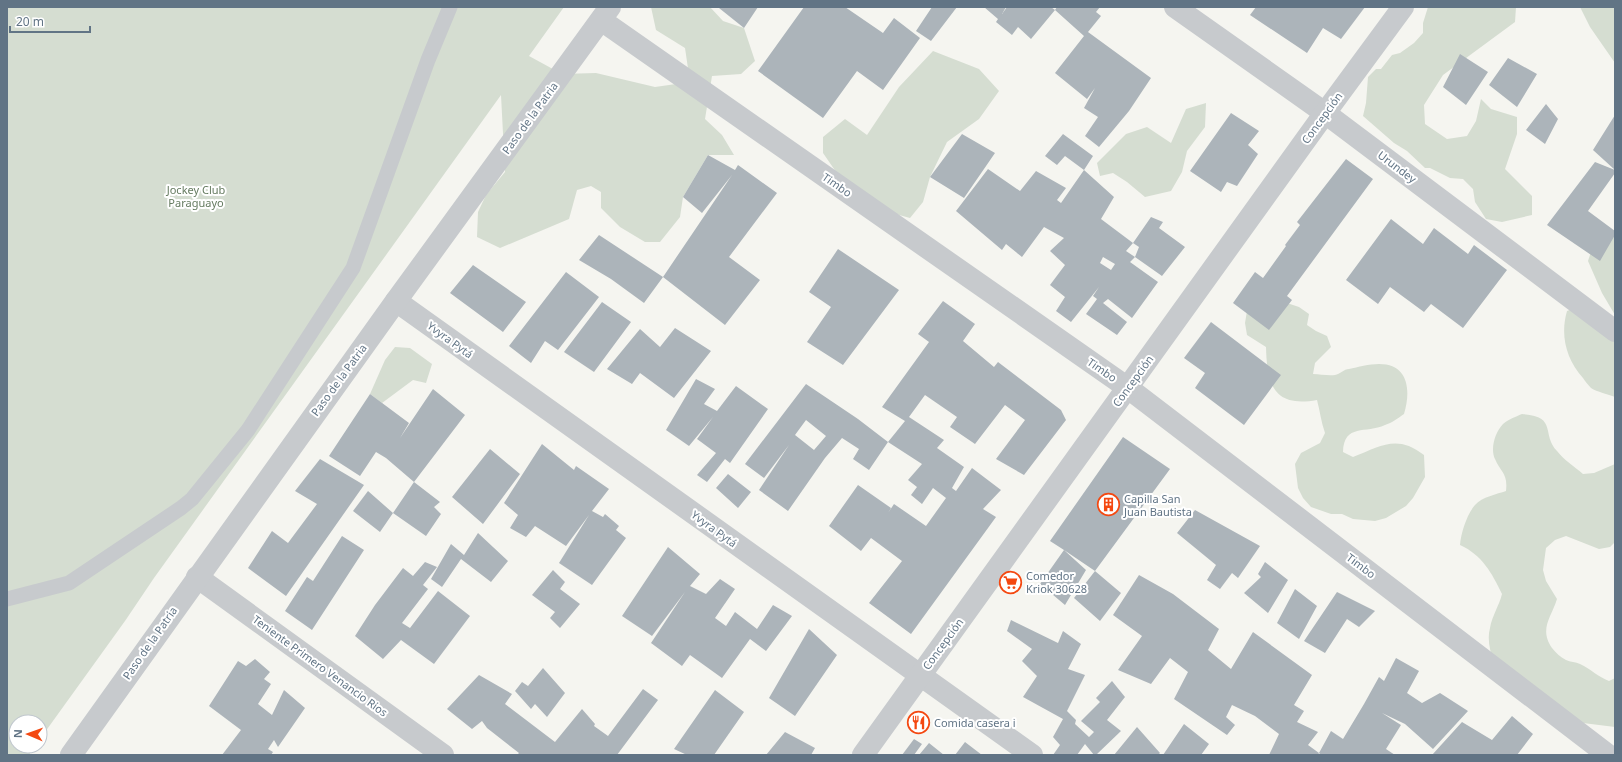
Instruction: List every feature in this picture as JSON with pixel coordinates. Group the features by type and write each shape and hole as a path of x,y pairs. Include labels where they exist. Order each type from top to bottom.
{"street":[{"name":"Urundey","path":"1175,7 1325,113 1615,331"},
{"name":"Concepción","path":"863,755 1403,7"},
{"name":"Paso de la Patria","path":"70,755 396,301 606,14"},
{"name":"Timbo","path":"606,14 1128,388 1608,755"},
{"name":"Yvyra Pytá","path":"396,301 1032,755"},
{"name":"Teniente Primero Venancio Rios","path":"197,577 443,755"}],"lane":[{"path":"7,599 69,583 181,508 192,499 248,430 353,268 428,60 450,7"}],"green space":[{"name":"Jockey Club Paraguayo","path":"7,7 564,7 529,56 562,74 596,73 655,87 690,82 685,48 656,30 651,7 710,7 723,21 744,28 755,61 741,74 712,76 705,119 722,135 734,155 708,155 683,197 680,217 660,242 645,242 620,227 601,208 601,192 591,186 577,190 569,219 500,248 477,237 478,212 486,195 505,172 501,95 48,728 48,714 8,714 8,754 30,754 7,755"},
{"path":"1428,7 1516,7 1515,22 1443,75 1424,105 1425,124 1447,139 1467,136 1476,121 1481,99 1491,109 1517,117 1517,134 1505,169 1532,196 1532,215 1502,222 1486,219 1475,202 1473,189 1463,179 1450,178 1430,168 1425,168 1407,151 1394,143 1363,116 1366,103 1368,77 1376,69 1381,69 1392,55 1400,53 1414,43 1423,33 1423,23"},
{"path":"1580,7 1615,7 1615,63 1590,27"},
{"path":"933,51 979,69 999,91 979,119 947,142 930,177 923,202 910,218 867,206 843,182 823,153 823,137 845,119 867,135 899,87"},
{"path":"1206,103 1205,127 1187,151 1182,172 1171,191 1145,197 1113,173 1100,176 1097,163 1126,134 1147,127 1171,143 1186,109"},
{"path":"1611,231 1615,231 1615,315 1602,293 1588,261 1595,240"},
{"path":"1278,300 1299,307 1309,314 1307,325 1327,336 1331,347 1315,363 1313,374 1335,375 1347,369 1379,364 1389,365 1397,369 1405,380 1407,396 1404,414 1388,424 1378,428 1352,433 1347,437 1344,443 1343,452 1353,457 1389,444 1405,445 1424,455 1425,477 1413,498 1406,506 1386,518 1375,521 1353,519 1342,514 1331,514 1311,507 1303,498 1298,488 1295,464 1301,453 1320,443 1325,433 1317,400 1302,402 1291,400 1282,397 1275,390 1268,372 1266,347 1247,335 1245,323 1247,311"},
{"path":"1577,307 1615,325 1615,397 1591,388 1572,363 1566,346 1564,329 1567,311"},
{"path":"395,347 410,348 432,364 426,383 413,380 382,403 370,394 385,360"},
{"path":"1522,414 1533,415 1545,422 1552,445 1566,460 1583,474 1594,473 1615,464 1615,542 1610,547 1599,549 1566,536 1555,540 1546,548 1543,570 1546,581 1557,599 1547,624 1546,635 1548,641 1555,652 1564,659 1580,664 1609,681 1615,678 1615,727 1583,723 1493,660 1489,644 1489,632 1492,619 1502,594 1486,565 1468,549 1460,545 1469,513 1475,505 1486,498 1506,491 1506,480 1504,474 1497,464 1494,455 1494,441 1500,427 1503,424"}],"building":[{"path":"758,7 744,28 719,8"},
{"path":"804,7 845,7 883,33 894,18 920,38 883,90 857,71 823,118 758,71"},
{"path":"932,7 957,7 931,41 916,31"},
{"path":"984,7 1006,7 1002,14 1007,7 1051,7 1055,10 1031,39 1018,27 1012,35 996,22 998,19"},
{"path":"1057,7 1100,7 1096,12 1101,16 1088,32 1151,78 1129,111 1099,147 1085,136 1098,117 1084,108 1095,88 1087,99 1055,73 1084,36 1055,10"},
{"path":"1256,7 1365,7 1341,39 1323,28 1307,53 1250,15"},
{"path":"1460,54 1488,72 1466,105 1443,87"},
{"path":"1508,58 1537,74 1517,107 1489,85"},
{"path":"1546,104 1558,119 1545,144 1526,130"},
{"path":"1231,113 1259,131 1248,145 1258,154 1237,186 1227,182 1221,192 1190,171"},
{"path":"1615,115 1615,170 1593,150"},
{"path":"962,134 995,153 964,198 930,177"},
{"path":"1063,134 1093,156 1084,170 1065,156 1057,165 1045,156"},
{"path":"708,155 735,170 738,165 777,193 729,257 760,280 725,325 663,277 732,175 702,213 683,197"},
{"path":"1346,159 1373,179 1287,296 1292,300 1269,330 1233,303 1255,272 1263,278 1300,225 1297,222"},
{"path":"1595,162 1615,170 1615,173 1588,211 1615,231 1615,235 1600,261 1547,225"},
{"path":"988,169 1020,191 1036,171 1066,188 1057,200 1061,203 1084,170 1114,197 1101,219 1133,243 1126,251 1135,257 1130,262 1158,282 1132,318 1108,299 1103,303 1127,322 1117,335 1086,314 1097,299 1093,296 1099,287 1071,322 1056,311 1065,297 1050,285 1065,265 1050,251 1064,238 1044,227 1022,257 1006,244 1002,250 956,211","holes":["1103,257 1115,264 1111,270 1100,263"]},
{"path":"1151,217 1163,222 1159,228 1185,247 1162,276 1135,257 1139,247 1133,243"},
{"path":"1391,219 1423,244 1434,228 1468,254 1474,245 1507,270 1463,328 1431,304 1424,312 1390,287 1378,304 1346,280"},
{"path":"599,235 663,277 644,303 611,279 579,260"},
{"path":"838,249 899,290 843,365 807,342 831,307 809,292"},
{"path":"473,265 526,302 503,332 450,293"},
{"path":"566,272 599,297 558,350 545,341 531,363 509,346"},
{"path":"943,301 975,324 963,341 994,367 998,362 1061,410 1066,420 1024,475 996,459 1025,420 1005,405 975,444 950,427 957,417 925,395 909,417 944,440 937,448 964,467 952,488 956,491 972,468 1001,490 983,509 996,517 911,634 869,603 902,561 871,538 861,551 829,526 858,485 891,508 888,513 894,504 926,526 946,498 933,488 922,504 911,495 917,487 908,480 922,464 888,442 905,421 882,407 929,342 918,334"},
{"path":"602,302 631,322 594,372 564,352"},
{"path":"1211,322 1281,375 1244,425 1195,388 1205,373 1184,358"},
{"path":"675,328 711,351 674,398 640,373 632,384 607,369 640,329 660,347"},
{"path":"696,379 715,389 704,404 717,411 736,386 768,409 730,463 725,459 707,482 697,475 716,453 697,439 713,417 689,446 666,430"},
{"path":"806,384 858,419 888,442 869,470 853,459 859,449 842,438 825,458 788,511 759,490 789,445 764,478 745,464","holes":["806,420 826,436 814,450 795,435"]},
{"path":"433,389 465,415 414,482 386,458 376,452 360,476 329,456 370,394 409,423 400,438"},
{"name":"Capilla San Juan Bautista","path":"1123,437 1170,469 1095,571 1050,541"},
{"path":"542,444 574,470 576,466 609,489 592,511 603,517 605,514 619,526 616,530 626,538 592,585 559,563 589,515 566,546 535,526 526,537 510,528 518,515 504,503"},
{"path":"490,449 520,474 483,524 452,497"},
{"path":"320,459 364,485 286,596 248,568 272,531 288,543 317,504 295,491"},
{"path":"728,474 751,492 738,508 716,488"},
{"path":"414,482 440,502 434,507 441,514 426,536 393,513"},
{"path":"368,491 393,513 380,532 353,511"},
{"path":"1195,510 1260,546 1238,578 1232,573 1220,589 1207,580 1216,565 1177,533"},
{"path":"478,533 508,561 491,582 461,559 442,587 431,579 451,544 464,555"},
{"path":"342,536 364,550 312,630 285,611 307,577 313,581"},
{"path":"668,547 700,574 690,586 706,594 720,579 735,589 715,618 726,626 735,612 757,629 773,605 792,616 766,651 750,639 722,678 690,655 682,666 651,643 685,592 652,636 622,616"},
{"path":"1064,550 1086,570 1065,605 1040,584"},
{"path":"425,562 437,567 423,585 428,589 402,623 410,628 438,591 470,616 434,664 401,640 383,659 355,636 375,605 403,568 413,576"},
{"path":"1265,562 1288,580 1268,613 1244,593 1261,577 1258,574"},
{"path":"553,570 565,582 560,589 580,604 560,628 550,618 555,612 532,595"},
{"path":"1095,571 1121,593 1100,621 1074,598"},
{"path":"1139,575 1173,594 1219,629 1208,650 1231,669 1253,632 1312,675 1294,705 1304,711 1297,722 1318,732 1308,745 1319,753 1318,755 1269,755 1279,734 1255,716 1232,705 1226,717 1235,725 1227,735 1174,699 1188,672 1170,658 1151,684 1118,670 1142,636 1113,615"},
{"path":"1295,589 1317,606 1299,639 1277,623"},
{"path":"1337,592 1375,611 1359,627 1347,619 1325,653 1304,641"},
{"path":"1011,620 1058,643 1063,631 1081,644 1068,669 1085,675 1067,711 1076,720 1075,724 1089,737 1094,732 1081,721 1100,702 1096,698 1112,681 1125,697 1107,720 1121,731 1096,755 1094,755 1085,744 1077,755 1053,755 1060,745 1053,737 1063,719 1023,697 1037,676 1022,661 1032,649 1007,631"},
{"path":"809,629 837,655 795,716 769,698"},
{"path":"1396,658 1419,671 1407,693 1422,703 1440,693 1468,711 1433,749 1405,724 1382,713 1401,725 1386,749 1395,755 1321,755 1319,753 1331,731 1343,739 1379,677 1384,681"},
{"path":"255,659 270,672 264,679 271,684 258,704 272,715 284,690 305,708 278,747 274,740 268,749 273,752 271,755 222,755 241,730 209,706 238,661 246,666"},
{"path":"543,668 565,693 547,717 535,704 531,709 515,691 522,682 528,686"},
{"path":"479,675 512,694 505,704 555,742 582,709 595,724 594,726 608,736 643,689 658,700 617,755 517,755 519,753 487,728 482,721 472,729 447,709"},
{"path":"715,690 744,712 714,755 687,755 674,749"},
{"path":"1512,716 1533,734 1517,755 1432,755 1462,722 1492,740"},
{"path":"1184,724 1209,744 1201,755 1163,755"},
{"path":"1137,727 1160,753 1158,755 1114,755"},
{"path":"785,732 815,748 811,755 766,755"},
{"path":"914,739 922,744 914,755 902,755"},
{"path":"965,742 982,755 955,755"},
{"path":"929,743 944,755 919,755"}],"place":[{"name":"Capilla San Juan Bautista","path":"1109,505"},
{"name":"Comedor Kriok 30628","path":"1010,582"},
{"name":"Comida casera i","path":"918,723"}]}
